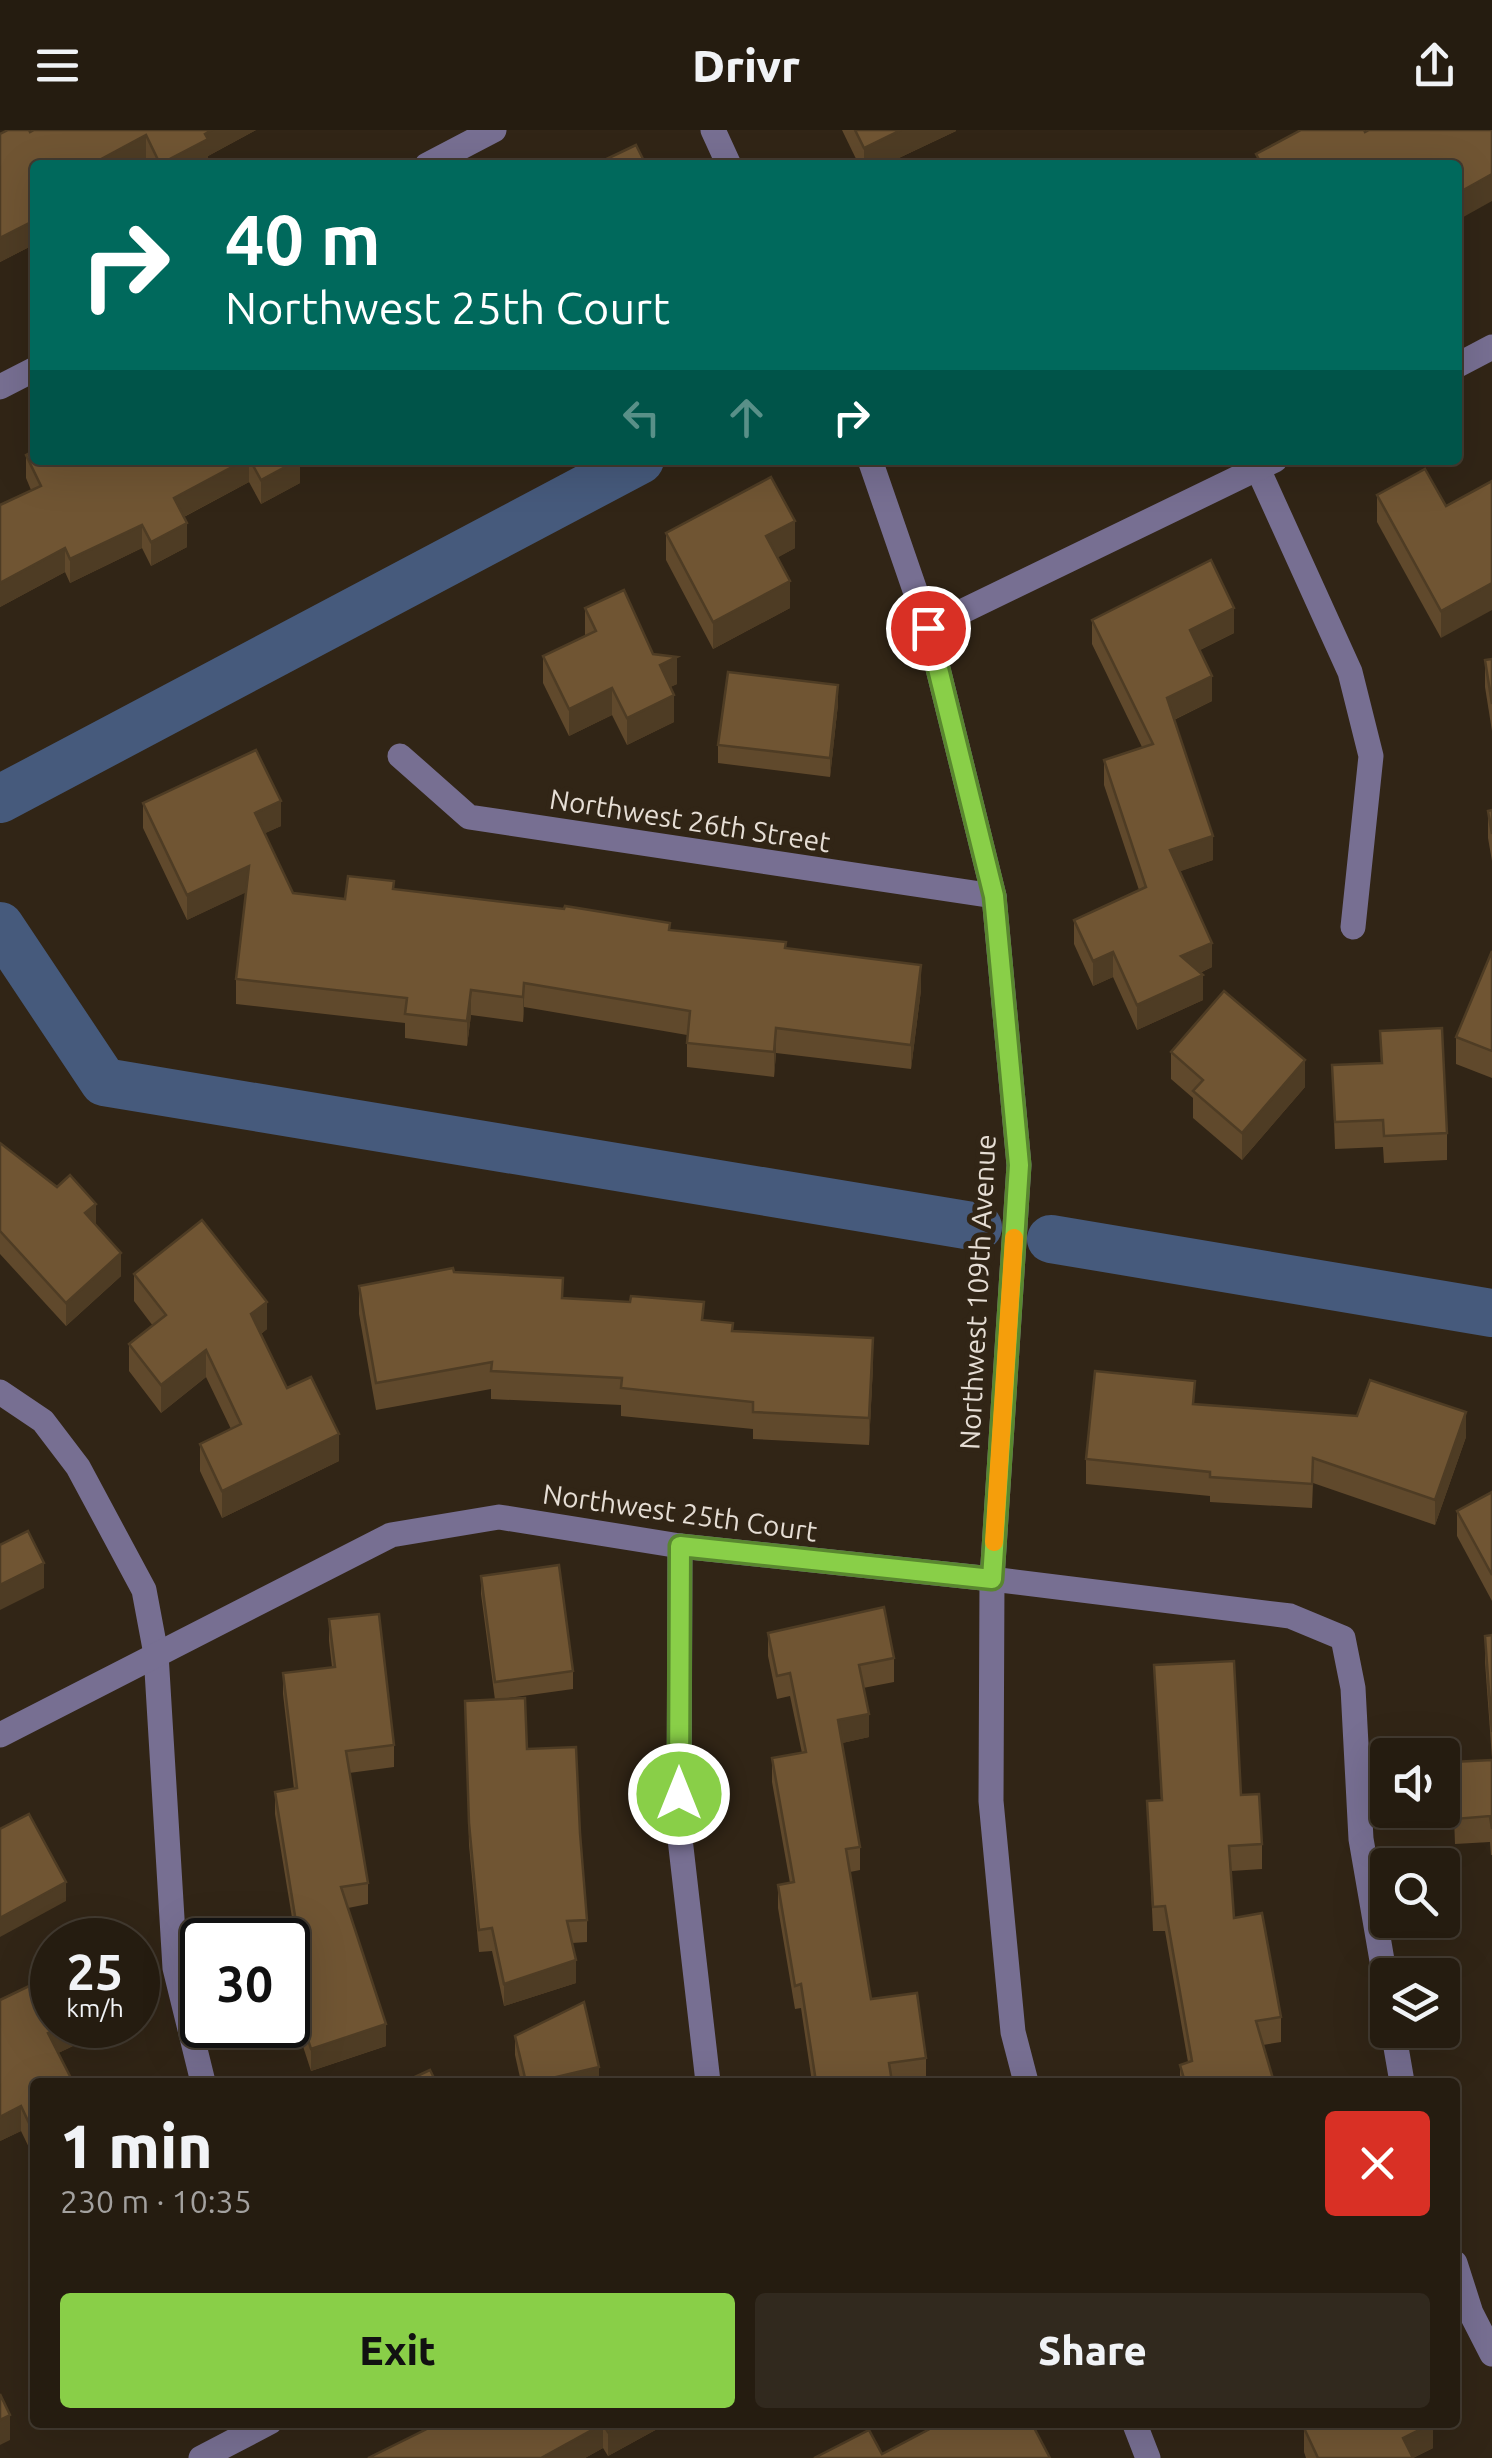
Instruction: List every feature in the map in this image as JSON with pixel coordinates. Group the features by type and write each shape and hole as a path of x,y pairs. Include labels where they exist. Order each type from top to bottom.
{"street":[{"path":"437,160 494,130"},
{"path":"712,130 727,160"},
{"path":"1462,363 1492,348"},
{"path":"0,387 30,372"},
{"name":"Northwest 109th Avenue","path":"872,465 928,628 994,896 1019,1165 992,1579 990,1802 1013,2032 1025,2078"},
{"path":"928,628 1264,465"},
{"path":"1266,465 1350,672 1371,756 1353,927"},
{"name":"Northwest 26th Street","path":"400,756 469,816 994,896"},
{"path":"0,1392 43,1421 78,1468 144,1590 156,1654 175,1968 202,2078"},
{"name":"Northwest 25th Court","path":"0,1735 390,1535 499,1517 680,1546 1290,1616 1344,1638 1353,1688 1361,1839 1382,1958"},
{"path":"680,1546 678,1830 708,2078"},
{"path":"1397,2048 1401,2078"},
{"path":"1460,2278 1492,2354"},
{"path":"201,2458 258,2428"},
{"path":"1136,2428 1148,2458"}],"building":[{"path":"8,130 212,130 205,134 208,139 168,160 158,160 146,135 99,160 30,160 30,223 0,238 0,134"},
{"path":"855,130 901,130 864,148"},
{"path":"1301,130 1492,130 1492,174 1462,191 1462,160 1259,160 1256,154"},
{"path":"636,145 644,160 604,160"},
{"path":"31,465 236,465 174,498 187,523 151,542 142,525 70,559 65,548 0,583 0,505 41,486"},
{"path":"253,465 289,465 261,480"},
{"path":"1425,469 1446,506 1492,481 1492,583 1441,611 1377,495"},
{"path":"771,477 795,521 766,536 790,581 713,622 666,533"},
{"path":"1211,560 1234,608 1190,630 1212,676 1167,698 1213,836 1170,850 1212,943 1181,956 1203,975 1137,1005 1113,952 1093,961 1074,920 1146,887 1104,760 1153,744 1092,620"},
{"path":"624,590 653,654 677,657 660,665 674,695 627,718 612,688 569,709 543,656 596,631 585,608"},
{"path":"1492,659 1492,704 1485,660"},
{"path":"728,672 838,685 830,758 718,745"},
{"path":"256,750 281,801 255,813 293,893 345,899 348,876 394,881 393,889 564,909 565,906 670,923 669,930 786,942 785,948 921,965 911,1045 776,1028 774,1052 687,1043 690,1011 524,983 523,997 471,990 467,1021 405,1014 407,998 236,979 249,866 187,895 143,803"},
{"path":"1492,951 1492,1051 1456,1037"},
{"path":"1224,991 1305,1060 1242,1133 1193,1091 1203,1080 1171,1052"},
{"path":"1442,1028 1447,1133 1384,1136 1383,1120 1335,1122 1332,1065 1382,1063 1380,1031"},
{"path":"0,1143 57,1187 70,1175 96,1204 85,1213 121,1253 66,1303 0,1231"},
{"path":"202,1220 267,1302 251,1314 287,1388 311,1377 339,1434 222,1491 200,1444 241,1424 206,1350 161,1385 129,1344 166,1315 134,1274"},
{"path":"453,1268 454,1272 563,1278 562,1298 630,1302 631,1296 704,1302 702,1320 733,1323 732,1331 873,1338 869,1418 753,1412 753,1402 621,1388 622,1378 491,1371 492,1362 376,1383 359,1286"},
{"path":"1095,1371 1195,1381 1193,1404 1357,1416 1370,1380 1466,1412 1435,1500 1313,1458 1312,1484 1210,1477 1210,1472 1086,1459"},
{"path":"1492,1492 1492,1575 1457,1511"},
{"path":"28,1531 44,1563 0,1585 0,1545"},
{"path":"559,1565 573,1671 495,1682 481,1576"},
{"path":"884,1607 894,1658 859,1665 869,1714 838,1720 860,1847 846,1849 871,1999 917,1993 926,2058 889,2063 891,2078 815,2078 801,1984 795,1986 778,1885 794,1882 772,1758 806,1752 790,1673 777,1676 768,1633"},
{"path":"379,1614 394,1745 346,1751 368,1883 341,1887 386,2024 311,2049 310,1918 295,1918 275,1792 297,1788 283,1673 335,1667 329,1619"},
{"path":"1492,1635 1492,1732 1485,1636"},
{"path":"1234,1661 1241,1795 1259,1794 1262,1844 1229,1846 1234,1918 1262,1913 1281,2017 1256,2021 1273,2078 1184,2078 1180,2065 1192,2061 1165,1906 1153,1907 1147,1801 1162,1800 1154,1665"},
{"path":"525,1698 527,1749 576,1747 587,1920 567,1921 576,1960 504,1984 492,1928 479,1930 469,1823 465,1701"},
{"path":"1492,1760 1492,1829 1490,1816 1460,1819 1460,1762"},
{"path":"29,1814 66,1882 0,1918 0,1829"},
{"path":"30,1986 30,2048 56,2048 71,2078 30,2078 30,2125 21,2106 0,2117 0,2000"},
{"path":"584,2002 599,2067 552,2078 525,2078 515,2036"},
{"path":"430,2070 434,2078 413,2078"},
{"path":"0,2394 10,2415 0,2420"},
{"path":"429,2428 596,2428 541,2458 368,2458"},
{"path":"932,2428 1034,2428 1050,2458 814,2458 869,2430 882,2454"},
{"path":"1304,2428 1423,2428 1403,2438 1413,2458 1318,2458"}],"waterway":[{"path":"0,799 631,465"},
{"path":"0,926 104,1082 978,1227"},
{"path":"1051,1239 1492,1313"}],"slow traffic":[{"path":"994,1542 1014,1238"}],"route":[{"path":"679,1794 680,1546 992,1579 1019,1165 994,896 928,628"}]}
